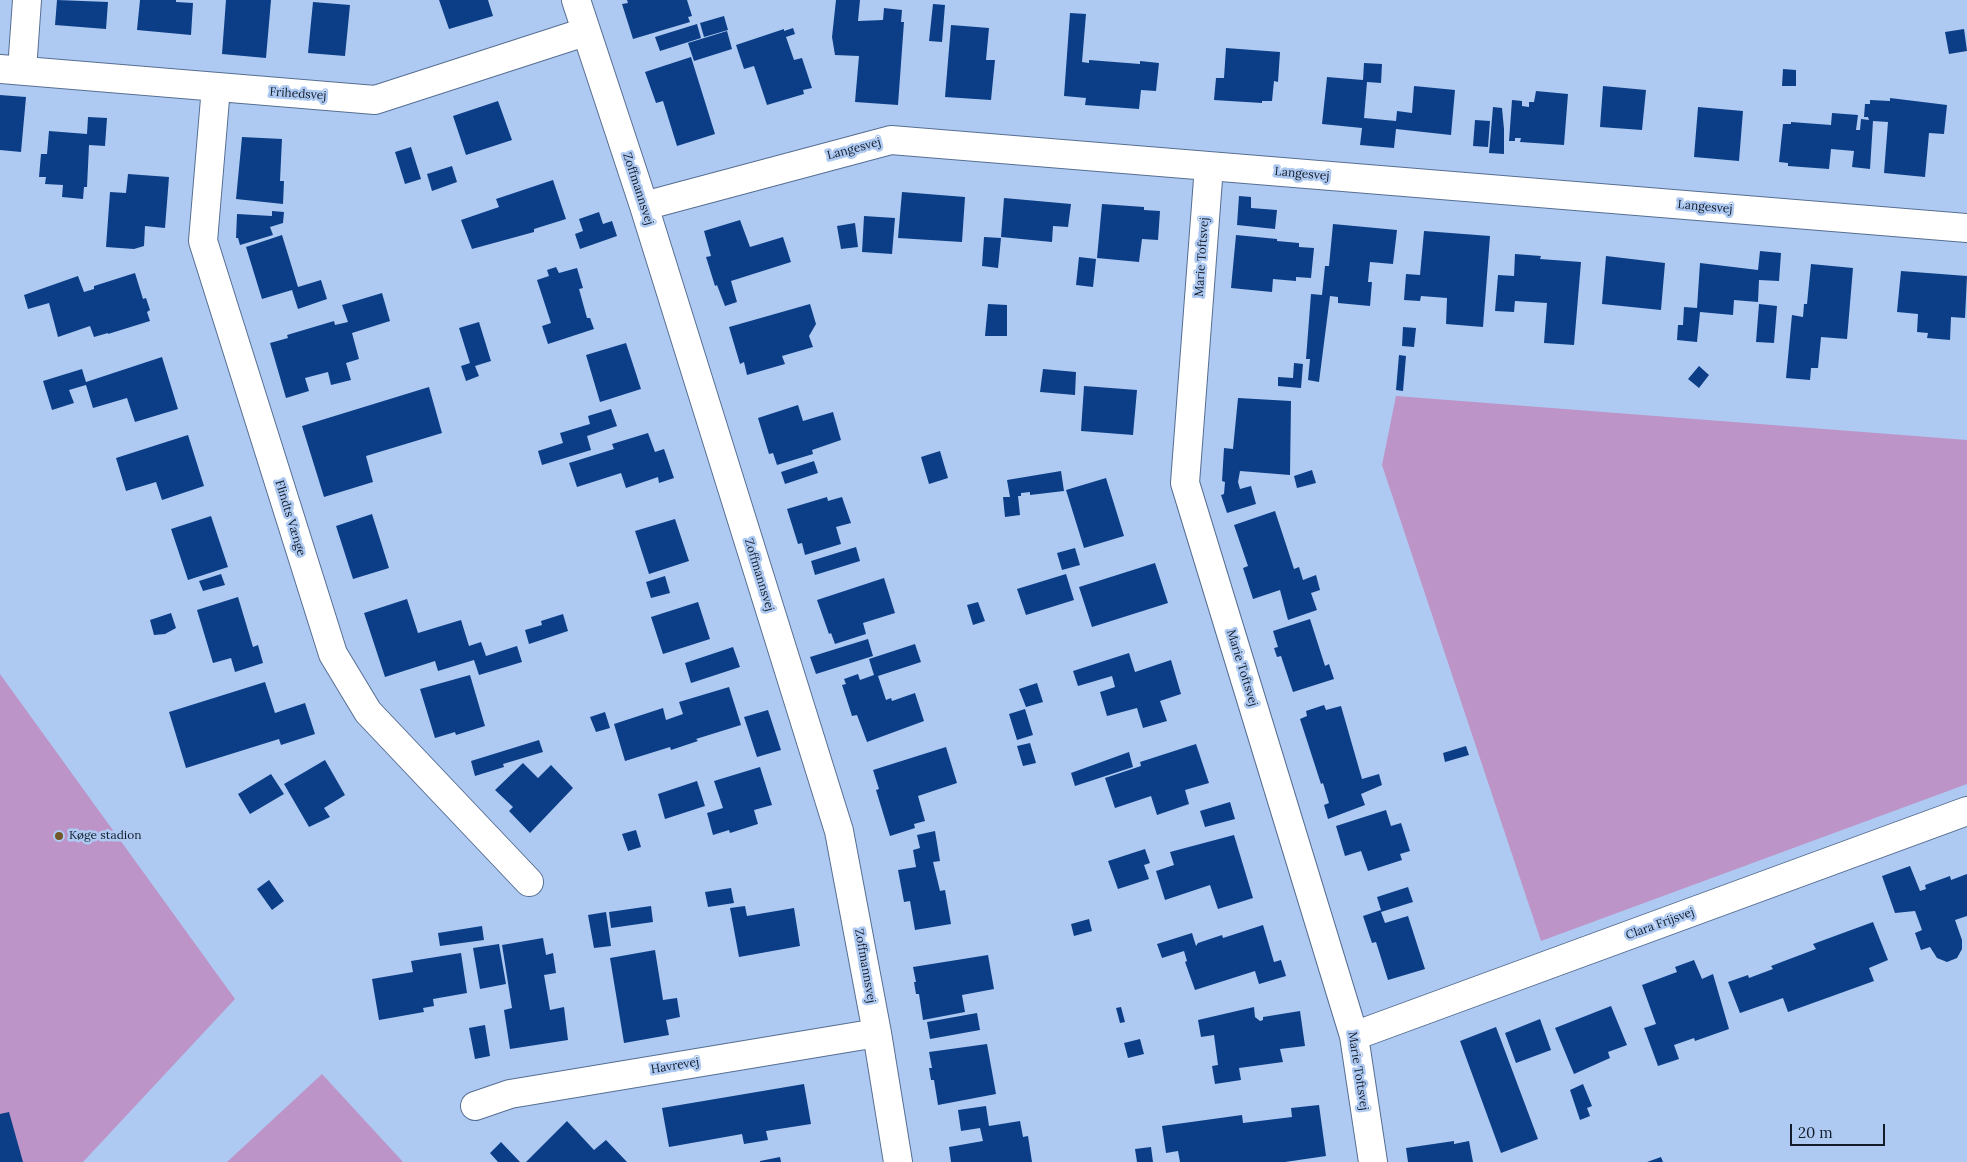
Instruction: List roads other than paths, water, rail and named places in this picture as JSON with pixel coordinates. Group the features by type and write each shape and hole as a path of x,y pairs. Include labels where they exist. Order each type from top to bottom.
{"street":[{"path":"11,70 27,0"},
{"name":"Zoffmannsvej","path":"576,0 644,206 839,830 877,1033 898,1162"},
{"name":"Frihedsvej","path":"11,70 375,100 585,32"},
{"name":"Flindts Vænge","path":"216,87 203,242 333,654 368,712 529,882"},
{"name":"Langesvej","path":"644,206 891,140 1967,228"},
{"name":"Marie Toftsvej","path":"1209,166 1185,482 1354,1036 1373,1162"},
{"name":"Clara Frijsvej","path":"1354,1036 1967,811"},
{"name":"Havrevej","path":"475,1106 510,1094 877,1033"}],"place":[{"name":"Køge stadion","path":"59,836"}]}
